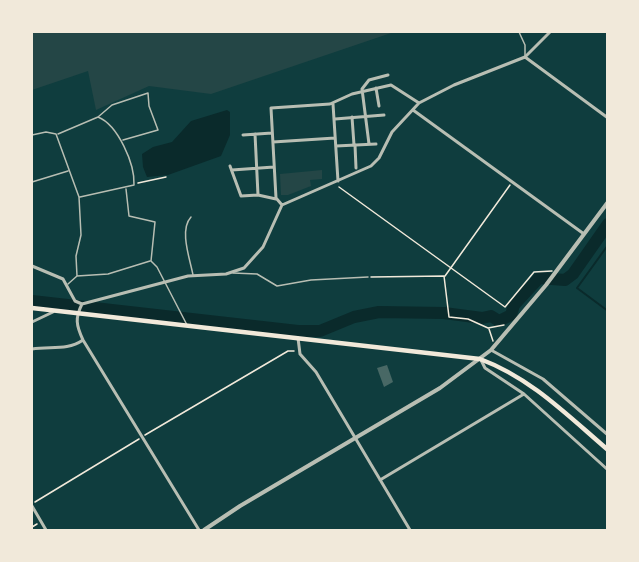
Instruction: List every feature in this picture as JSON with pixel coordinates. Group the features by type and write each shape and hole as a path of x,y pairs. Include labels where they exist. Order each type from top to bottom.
{"highway":[{"path":"32,308 76,315 298,336 480,359 522,378 608,450"}],"street":[{"path":"32,266 63,279 68,284 75,301 82,304 193,275 233,273 255,260 267,240 282,205 375,162 392,132 420,103 454,86 525,57 550,32"},
{"path":"525,57 608,118"},
{"path":"369,144 362,91 369,80 388,75"},
{"path":"277,200 271,108 333,104 347,95 394,85 420,103"},
{"path":"376,88 379,106"},
{"path":"333,104 336,182"},
{"path":"413,110 584,234"},
{"path":"334,119 384,115"},
{"path":"352,117 356,168"},
{"path":"243,135 272,133"},
{"path":"255,134 258,195"},
{"path":"273,142 335,138"},
{"path":"336,146 376,144"},
{"path":"274,167 231,168 241,196 258,195 277,200 282,205"},
{"path":"204,531 440,388 480,359 514,326 608,202"},
{"path":"82,304 76,315 76,325 83,340 199,531"},
{"path":"32,322 53,312"},
{"path":"298,336 300,354 316,372 409,530"},
{"path":"32,349 48,346 69,349 83,340"},
{"path":"493,348 543,379 608,435"},
{"path":"480,359 485,368 524,394 608,470"},
{"path":"380,480 524,394"},
{"path":"32,505 46,531"}],"lane":[{"path":"519,32 525,45 525,57"},
{"path":"32,77 32,84"},
{"path":"32,135 46,132 57,135 98,117 112,105 148,93 156,132 123,140 116,136 105,120 98,117"},
{"path":"57,135 79,197 81,235 76,256 77,276"},
{"path":"79,197 126,188 135,184 123,140"},
{"path":"32,182 69,171"},
{"path":"126,188 129,216 155,222 151,261"},
{"path":"191,217 185,231 193,275"},
{"path":"68,284 77,276 108,274 151,261"},
{"path":"151,261 166,282 186,324"},
{"path":"233,273 256,274 277,286 311,280 368,277"}],"path":[{"path":"135,184 166,177"},
{"path":"336,182 505,307 534,272 548,270 555,273"},
{"path":"512,182 444,276 448,316 468,319 488,328 514,326"},
{"path":"368,277 444,276"},
{"path":"488,328 493,348"},
{"path":"32,505 288,351 300,354"},
{"path":"32,527 41,522"}],"shaded area":[{"path":"32,32 394,32 211,94 149,86 96,110 88,71 32,90"},
{"path":"227,110 230,112 230,135 221,156 168,175 147,177 142,154 153,147 172,142 191,121"},
{"path":"322,170 322,179 310,180 311,186 288,195 281,195 280,174"}],"building":[{"path":"387,365 393,382 384,387 377,368"}],"waterway":[{"path":"32,301 298,331 320,331 354,317 379,312 444,313 482,318 491,316 499,321 511,315 514,305 539,278 565,280 573,274 608,224"},
{"path":"608,245 577,288 608,311"}]}
